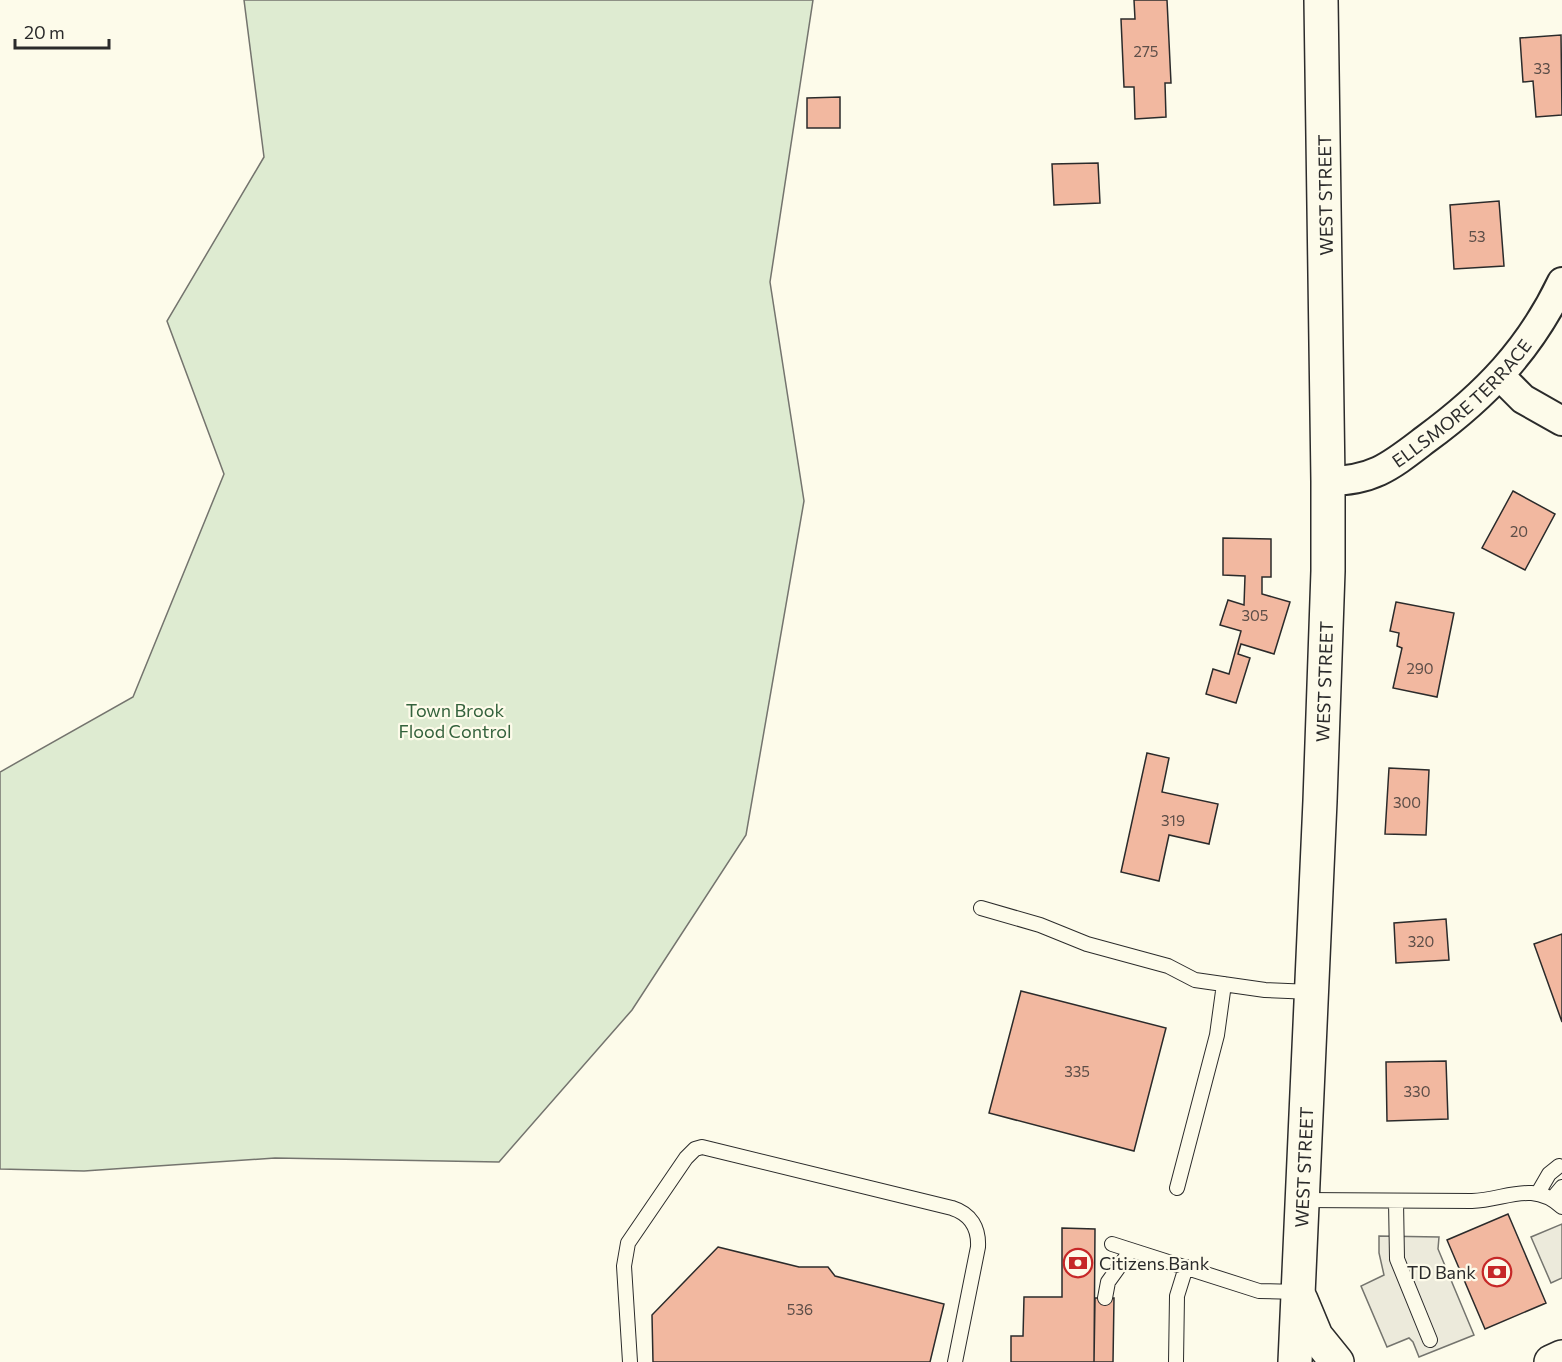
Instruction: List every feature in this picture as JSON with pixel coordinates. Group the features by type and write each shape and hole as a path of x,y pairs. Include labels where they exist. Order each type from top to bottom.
{"street":[{"name":"WEST STREET","path":"1295,1362 1328,571 1321,0"},
{"name":"ELLSMORE TERRACE","path":"1328,481 1362,478 1393,464 1459,415 1500,376 1535,330 1562,282"},
{"path":"1500,376 1523,399 1562,422"},
{"path":"1299,1292 1302,1307 1316,1336 1337,1362"},
{"path":"1551,1362 1562,1357"}],"lane":[{"path":"981,908 1040,925 1087,944 1168,966 1195,980 1265,990 1312,992"},
{"path":"1178,1188 1217,1035 1224,984"},
{"path":"630,1362 624,1266 628,1243 686,1158 695,1149 702,1147 952,1208 969,1217 978,1233 978,1246 955,1362"},
{"path":"1538,1193 1549,1174 1559,1166"},
{"path":"1302,1200 1478,1201 1525,1191 1538,1193 1557,1203 1562,1186"},
{"path":"1396,1201 1397,1259 1431,1340"},
{"path":"1112,1244 1259,1291 1299,1292"},
{"path":"1105,1298 1108,1282 1131,1250"},
{"path":"1176,1362 1177,1296 1186,1267"}],"green space":[{"name":"Town Brook Flood Control","path":"244,0 813,0 770,282 804,501 746,835 632,1010 499,1162 275,1158 84,1171 0,1169 0,772 133,697 224,474 167,321 264,157"}],"shaded area":[{"path":"1562,1224 1562,1278 1551,1283 1531,1237"},
{"path":"1379,1236 1439,1237 1438,1249 1474,1335 1419,1357 1409,1338 1387,1347 1361,1286 1384,1275 1379,1253"}],"building":[{"path":"1134,0 1167,0 1171,83 1165,83 1166,117 1135,119 1134,87 1124,87 1121,19 1135,19"},
{"path":"1561,35 1562,115 1536,117 1533,81 1523,82 1520,38"},
{"path":"840,97 840,128 807,128 807,98"},
{"path":"1098,163 1100,203 1054,205 1052,164"},
{"path":"1499,201 1504,266 1454,269 1450,205"},
{"path":"1513,491 1555,514 1525,570 1482,548"},
{"path":"1223,538 1271,539 1271,577 1262,577 1262,594 1290,602 1274,654 1241,644 1238,654 1250,658 1236,703 1206,694 1213,669 1229,674 1241,631 1220,625 1228,600 1244,605 1245,576 1223,575"},
{"path":"1396,602 1454,613 1437,697 1393,688 1402,648 1397,646 1399,633 1390,631"},
{"path":"1147,753 1169,758 1162,792 1218,804 1209,844 1169,835 1159,881 1121,872"},
{"path":"1389,768 1429,770 1426,835 1385,834"},
{"path":"1446,919 1449,960 1396,963 1394,923"},
{"path":"1562,934 1562,1022 1534,944"},
{"path":"1021,991 1166,1028 1134,1151 989,1113"},
{"path":"1446,1061 1448,1119 1387,1121 1386,1062"},
{"name":"TD Bank","path":"1508,1214 1546,1303 1485,1329 1447,1240"},
{"name":"Citizens Bank","path":"1062,1228 1095,1229 1094,1362 1011,1362 1011,1336 1023,1336 1024,1297 1062,1297"},
{"path":"718,1247 799,1267 828,1267 835,1276 944,1304 930,1362 653,1362 652,1315"},
{"path":"1095,1298 1114,1298 1113,1362 1094,1362"}],"place":[{"name":"Citizens Bank","path":"1078,1263"},
{"name":"TD Bank","path":"1497,1272"}]}
